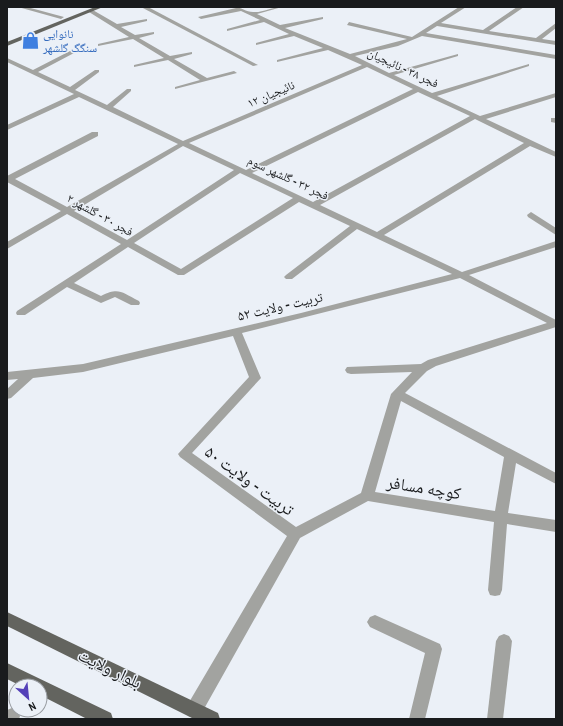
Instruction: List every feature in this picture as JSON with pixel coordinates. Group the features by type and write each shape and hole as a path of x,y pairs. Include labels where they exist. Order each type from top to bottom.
{"main road":[{"path":"7,38 61,17 100,7"},
{"path":"7,44 89,9"},
{"name":"بلوار ولایت","path":"7,619 212,719"},
{"path":"7,671 21,678"},
{"path":"48,691 105,719"}],"street":[{"path":"21,7 61,17"},
{"path":"144,7 255,65"},
{"path":"252,14 279,7"},
{"path":"349,56 396,45 413,39 463,7"},
{"path":"485,31 521,7"},
{"path":"201,17 239,8"},
{"name":"فجر ۳۸ - نائیجیان","path":"239,8 294,34 349,56 554,152"},
{"path":"89,9 205,80"},
{"path":"281,27 321,18"},
{"path":"116,26 145,20"},
{"path":"229,30 266,20"},
{"path":"349,24 413,39"},
{"path":"436,24 556,43"},
{"path":"537,40 555,26"},
{"path":"379,31 385,28"},
{"path":"100,45 152,33"},
{"path":"258,44 294,34"},
{"path":"421,34 556,57"},
{"path":"280,61 328,48"},
{"path":"34,72 72,52"},
{"path":"136,66 190,53"},
{"path":"388,75 456,55"},
{"name":"فجر ۳۲ - گلشهر سوم","path":"7,60 378,235 461,275 556,324"},
{"name":"نائیجیان ۱۲","path":"7,246 184,144 367,65"},
{"path":"432,95 527,65"},
{"path":"70,90 97,71"},
{"path":"177,88 234,73"},
{"path":"21,313 68,284 126,243 243,172 418,89"},
{"path":"108,108 129,90"},
{"path":"7,128 80,94"},
{"path":"313,205 478,117 556,95"},
{"path":"8,179 95,134"},
{"path":"378,235 531,142"},
{"name":"فجر ۳۰ - گلشهر ۲","path":"8,179 182,274 299,198"},
{"path":"530,215 556,232"},
{"path":"289,277 357,226"},
{"name":"تربیت - ولایت ۵۲","path":"7,376 29,375 83,368 461,275 556,244"},
{"path":"68,284 101,300 115,293 135,303"},
{"path":"351,370 423,368 556,324"},
{"name":"تربیت - ولایت ۵۰","path":"194,710 295,534 184,454 255,378 236,331"},
{"path":"367,496 397,394 423,368"},
{"path":"7,395 29,375"},
{"path":"397,394 556,479"},
{"path":"495,590 501,517 511,455"},
{"name":"کوچه مسافر","path":"295,534 367,496 556,526"},
{"path":"376,622 434,649 417,719"},
{"path":"495,719 504,641"}],"place":[{"name":"نانوایی سنگگ گلشهر","path":"30,41"}]}
